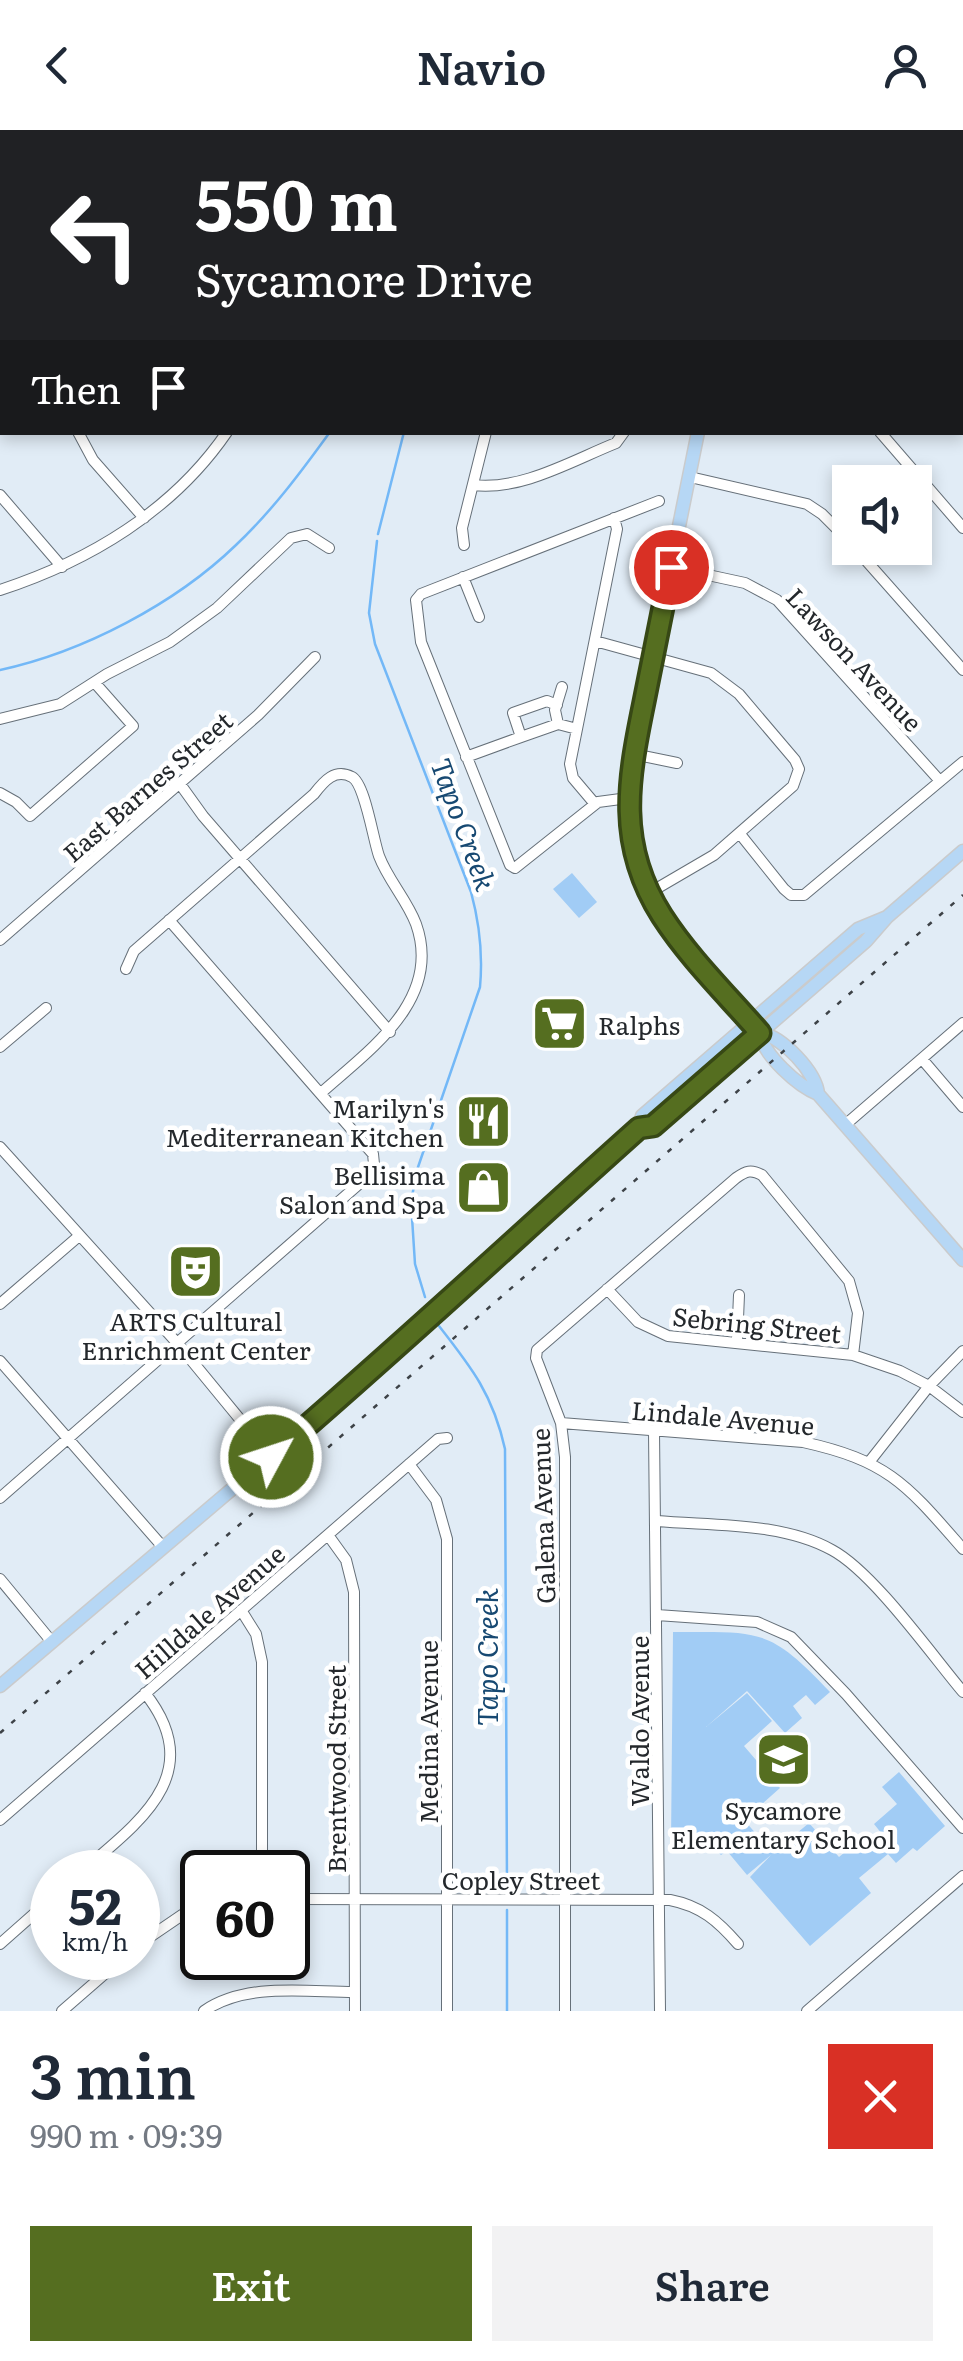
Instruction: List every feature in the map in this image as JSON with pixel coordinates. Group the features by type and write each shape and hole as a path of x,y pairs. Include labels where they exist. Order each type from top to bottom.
{"main road":[{"path":"697,435 633,754 628,798 632,847 649,894 675,934 755,1028 762,1044 807,1090 818,1094 963,1260"},
{"path":"0,1686 400,1346 506,1245 639,1128 653,1126 858,929 887,916 963,851"}],"street":[{"path":"80,435 94,460 144,518"},
{"path":"0,590 62,567 103,546 144,518 187,480 221,435"},
{"path":"464,545 462,528 485,435"},
{"path":"472,485 491,488 512,484 616,443 622,435"},
{"path":"883,435 963,528"},
{"path":"690,477 807,504 832,524"},
{"path":"0,496 62,567"},
{"path":"628,798 595,804 515,868 510,865 421,642 416,600 422,594 658,500"},
{"path":"595,804 571,772 617,528 614,518"},
{"path":"0,719 54,706 170,642 217,608 291,538 307,534 329,548"},
{"path":"870,565 963,670"},
{"name":"Lawson Avenue","path":"671,567 744,583 777,600 940,782"},
{"path":"463,578 479,617"},
{"path":"594,641 698,668 724,680 797,763 798,775 793,786 740,834 708,860 649,894"},
{"name":"East Barnes Street","path":"0,940 258,715 315,657"},
{"path":"0,793 30,816 133,726 95,682"},
{"path":"558,724 557,705 562,688"},
{"path":"521,737 513,713 547,702 557,705"},
{"path":"466,757 558,724 578,729"},
{"path":"633,754 677,764"},
{"path":"740,834 784,889 792,895 804,895 963,762"},
{"path":"126,969 134,951 314,794 327,778 347,775 358,782 380,858 412,914 420,942 420,966 405,1012 390,1032 320,1093"},
{"path":"180,784 390,1032"},
{"path":"0,1498 178,1344 370,1172 374,1164 372,1154 170,920"},
{"path":"0,1048 46,1008"},
{"path":"845,1125 963,1024"},
{"path":"922,1059 963,1107"},
{"path":"0,1147 178,1344 271,1457"},
{"name":"Galena Avenue","path":"565,2011 565,1457 561,1423 536,1358 537,1350 736,1178 754,1171 762,1175 849,1281 858,1313 853,1354"},
{"path":"0,1304 79,1236"},
{"name":"Sebring Street","path":"607,1289 654,1332 680,1339 853,1354 929,1386 963,1412"},
{"path":"736,1342 739,1295"},
{"path":"870,1461 929,1386 963,1351"},
{"path":"0,1361 162,1546"},
{"name":"Lindale Avenue","path":"561,1423 803,1442 870,1461 906,1486 963,1550"},
{"name":"Waldo Avenue","path":"654,1431 660,2011"},
{"name":"Hilldale Avenue","path":"0,1820 438,1439 447,1438"},
{"name":"Medina Avenue","path":"409,1464 436,1500 447,1540 448,2011"},
{"path":"657,1521 779,1532 829,1548 866,1578 963,1692"},
{"name":"Brentwood Street","path":"328,1535 346,1560 354,1592 354,2011"},
{"path":"0,1580 52,1642"},
{"path":"241,1610 256,1634 262,1662 262,1850"},
{"path":"658,1615 756,1622 792,1637 963,1828"},
{"path":"105,1850 151,1808 166,1781 167,1733 162,1717 145,1693"},
{"path":"808,2011 963,1876"},
{"name":"Copley Street","path":"310,1899 658,1900 689,1904 708,1913 738,1944"},
{"path":"0,1944 30,1917"},
{"path":"62,2011 98,1980"},
{"path":"204,2011 230,1997 250,1992 354,1992"}],"shaded area":[{"path":"572,873 597,902 579,918 553,889"},
{"name":"Sycamore Elementary School","path":"673,1632 726,1632 761,1638 792,1655 830,1692 815,1705 806,1695 793,1706 802,1718 785,1733 747,1691 706,1727 747,1693 772,1721 744,1746 780,1788 744,1820 773,1853 809,1823 839,1857 868,1833 880,1845 886,1839 874,1824 897,1804 882,1787 899,1772 945,1826 917,1851 913,1848 896,1863 888,1854 859,1878 871,1893 810,1946 750,1877 771,1855 747,1875 727,1851 721,1855 709,1843 671,1842"}],"waterway":[{"path":"0,670 95,638 185,587 262,519 328,435"},
{"name":"Tapo Creek","path":"378,534 403,435"},
{"name":"Tapo Creek","path":"377,541 369,613 375,644 471,892 481,951 480,987 417,1170 411,1202 415,1264 425,1297"},
{"name":"Tapo Creek","path":"439,1326 480,1383 505,1449 507,1886"},
{"name":"Tapo Creek","path":"507,1910 507,2011"}],"railway":[{"path":"0,1733 963,895"}],"place":[{"name":"Ralphs","path":"559,1024"},
{"name":"Marilyn's Mediterranean Kitchen","path":"483,1121"},
{"name":"Bellisima Salon and Spa","path":"484,1188"},
{"name":"ARTS Cultural Enrichment Center","path":"196,1271"},
{"name":"Sycamore Elementary School","path":"783,1760"}],"route":[{"path":"271,1457 412,1335 506,1245 639,1128 653,1126 760,1033 660,914 636,862 630,836 630,769 671,567"}]}
